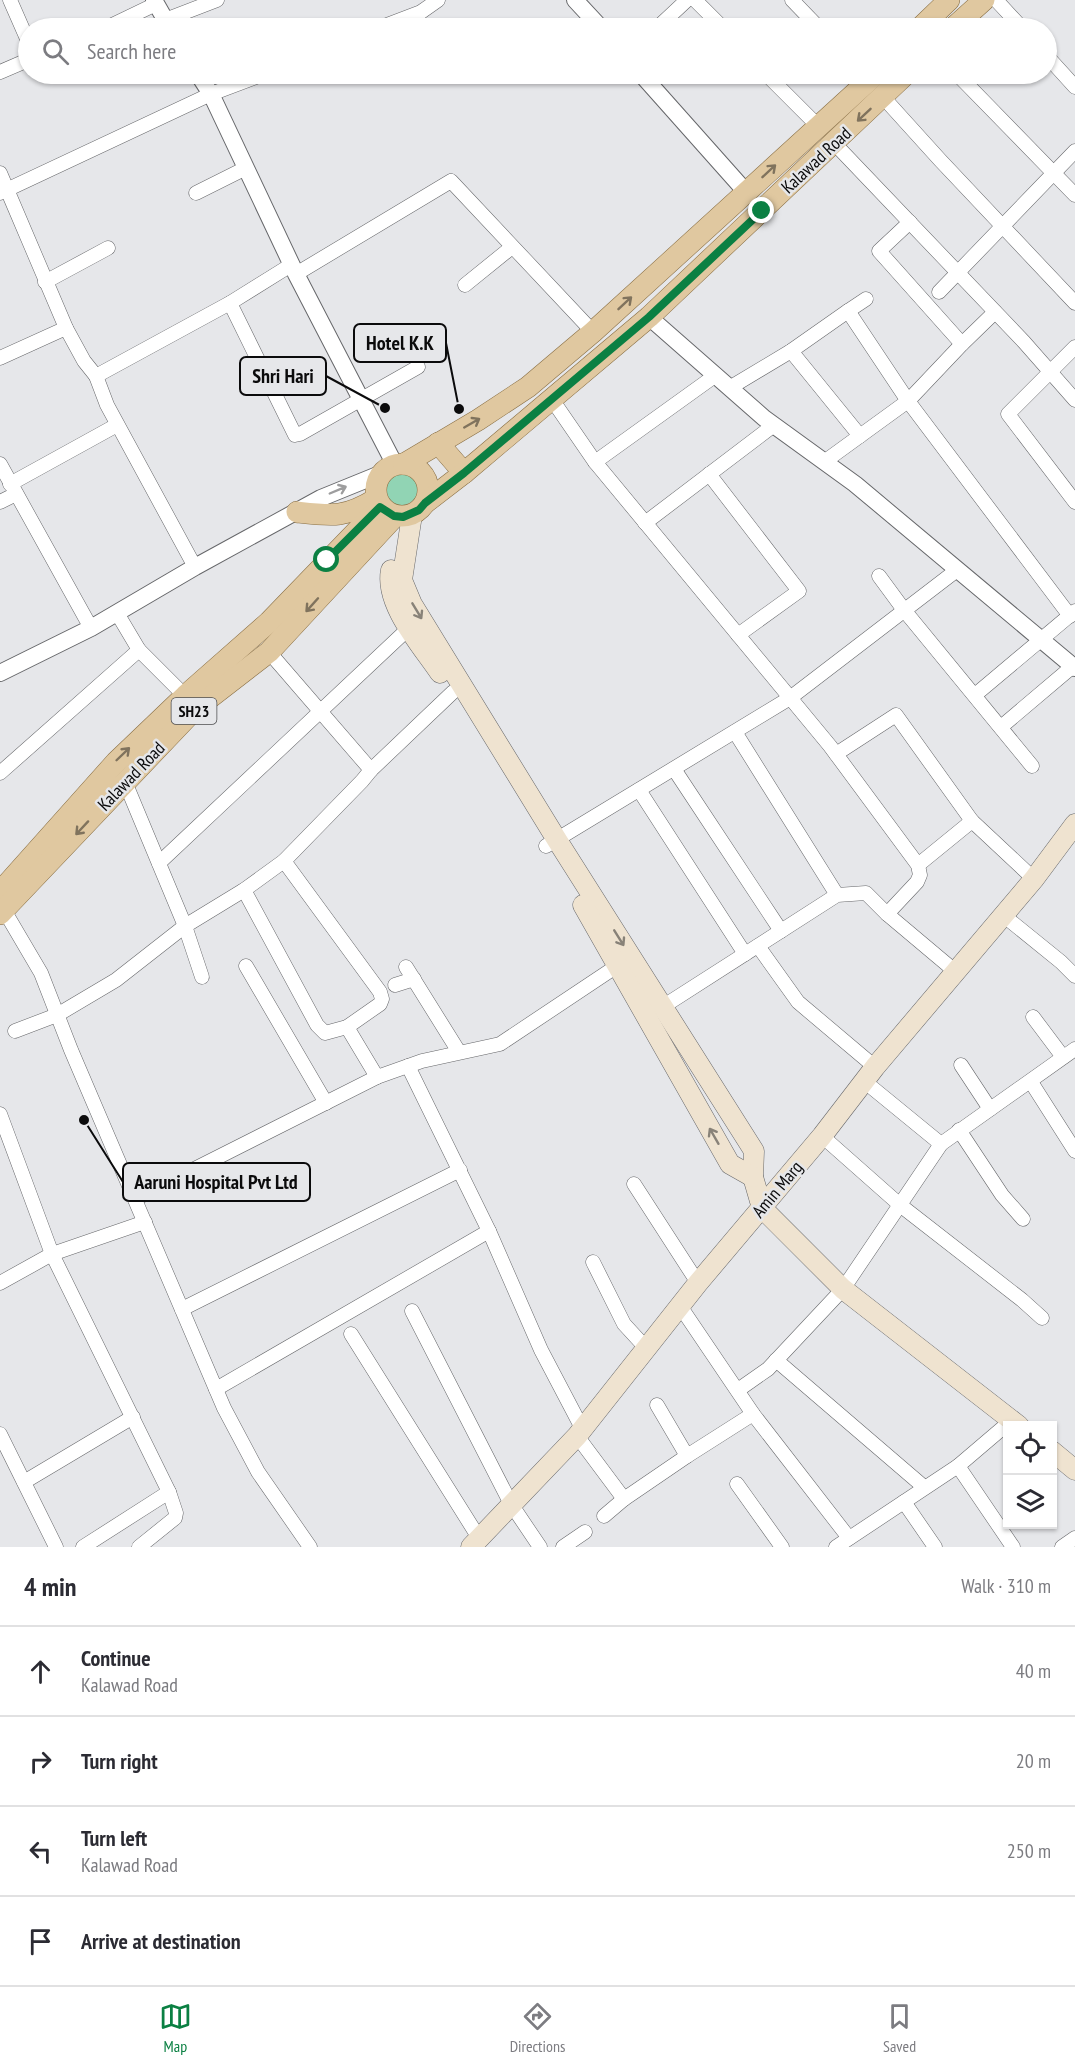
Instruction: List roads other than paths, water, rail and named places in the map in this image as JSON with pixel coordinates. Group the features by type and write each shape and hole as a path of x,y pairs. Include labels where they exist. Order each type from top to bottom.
{"main road":[{"path":"930,18 949,0"},
{"path":"969,18 997,1"},
{"name":"Kalawad Road","path":"393,467 478,420 528,387 593,332 818,126 860,84"},
{"name":"Kalawad Road","path":"1,905 116,762 185,696 398,509 464,473 649,317 896,84"},
{"path":"438,443 464,473"},
{"path":"297,512 335,516 359,509 398,509 428,486 425,478 420,471 393,467 376,482 398,509 402,580 412,604 552,843 617,966 730,1164 753,1177"},
{"path":"398,509 389,578 397,610 754,1151 753,1177 762,1208 843,1289 1013,1421"},
{"name":"Kalawad Road","path":"1,905 194,710 269,652 398,509"},
{"name":"Amin Marg","path":"473,1545 580,1433 680,1305 822,1136 869,1074 1034,879 1075,824"},
{"path":"1057,1454 1075,1470"}],"street":[{"path":"10,0 18,18"},
{"path":"180,18 218,0"},
{"path":"397,18 418,6 438,0"},
{"path":"575,0 592,18"},
{"path":"668,18 687,0"},
{"path":"695,0 713,18"},
{"path":"792,0 809,18"},
{"path":"997,1 1013,18"},
{"path":"125,18 155,2 164,18"},
{"path":"0,72 18,64"},
{"path":"1057,67 1075,87"},
{"path":"0,672 91,628 195,567 329,494 393,467 362,398 294,269 204,84"},
{"path":"4,192 211,94 238,84"},
{"path":"650,84 746,192"},
{"path":"776,84 818,126"},
{"path":"967,84 1075,195"},
{"path":"883,97 1075,303"},
{"path":"834,143 958,272 1075,400"},
{"path":"939,291 1075,151"},
{"path":"196,193 246,168"},
{"path":"0,173 4,192 66,328 84,362 96,376 117,425 195,567"},
{"path":"96,376 451,181 593,332"},
{"path":"910,222 879,251 962,344"},
{"path":"465,285 512,247"},
{"path":"45,282 108,248"},
{"path":"730,387 791,351 866,299"},
{"path":"230,303 294,435 300,434 418,367"},
{"path":"848,311 908,401 1072,614 975,695"},
{"path":"824,462 908,401 995,312"},
{"path":"649,317 774,425 855,484 1074,667 1001,727"},
{"path":"0,358 66,328"},
{"path":"1075,347 1008,414 1075,502"},
{"path":"791,351 860,436"},
{"path":"595,462 717,375"},
{"path":"551,398 595,462 836,754 918,865 920,875 917,882 887,914"},
{"path":"0,502 13,489 117,425"},
{"path":"645,523 774,425"},
{"path":"0,464 91,628"},
{"path":"709,474 799,591 738,635"},
{"path":"552,843 790,698 957,570"},
{"path":"879,576 904,610 1032,766"},
{"path":"117,613 139,650 185,696"},
{"path":"159,863 409,628"},
{"path":"0,773 139,650"},
{"path":"269,652 371,770"},
{"path":"15,1031 57,1015 116,980 185,926 244,890 284,861 371,770 453,692"},
{"path":"836,754 896,715 972,821 1034,879"},
{"path":"735,732 837,896"},
{"path":"674,769 781,932"},
{"path":"125,782 185,926 202,977"},
{"path":"639,790 745,954"},
{"path":"918,865 972,821"},
{"path":"244,890 317,1025 325,1033 347,1027 381,1004 380,992 284,861"},
{"path":"667,1004 837,896 866,893 887,914 956,972"},
{"path":"1,905 41,973 216,1389 258,1472 310,1547"},
{"path":"1003,915 1075,976"},
{"path":"758,946 798,1002 941,1144"},
{"path":"246,966 326,1103"},
{"path":"135,1199 377,1077 459,1052 485,1049 500,1044 617,966"},
{"path":"395,985 410,973 459,1052"},
{"path":"1032,1017 1063,1058"},
{"path":"347,1027 377,1077"},
{"path":"738,1390 768,1369 843,1289 941,1144 1075,1049"},
{"path":"961,1065 990,1109"},
{"path":"408,1066 489,1231 580,1433 624,1499"},
{"path":"1031,1082 1075,1151"},
{"path":"0,1114 52,1254 169,1492 176,1513 175,1518 140,1547"},
{"path":"959,1130 1002,1195 1023,1219"},
{"path":"822,1136 900,1205 1042,1318"},
{"path":"182,1309 460,1170"},
{"path":"634,1184 698,1283"},
{"path":"0,1281 52,1254 145,1222"},
{"path":"216,1389 489,1231"},
{"path":"593,1262 624,1324 646,1348"},
{"path":"680,1305 753,1414 845,1543 1003,1433"},
{"path":"412,1311 511,1504 540,1547"},
{"path":"351,1334 473,1545"},
{"path":"776,1360 924,1487"},
{"path":"657,1405 687,1456"},
{"path":"604,1516 624,1499 753,1414"},
{"path":"24,1482 133,1417"},
{"path":"0,1434 56,1547"},
{"path":"958,1466 1013,1547"},
{"path":"737,1484 782,1547"},
{"path":"83,1547 169,1492"},
{"path":"904,1502 935,1547"},
{"path":"563,1547 585,1532"},
{"path":"1062,1547 1075,1538"}],"place":[{"name":"Shri Hari","path":"385,408"},
{"name":"Hotel K.K","path":"459,409"},
{"name":"Aaruni Hospital Pvt Ltd","path":"84,1120"}]}
